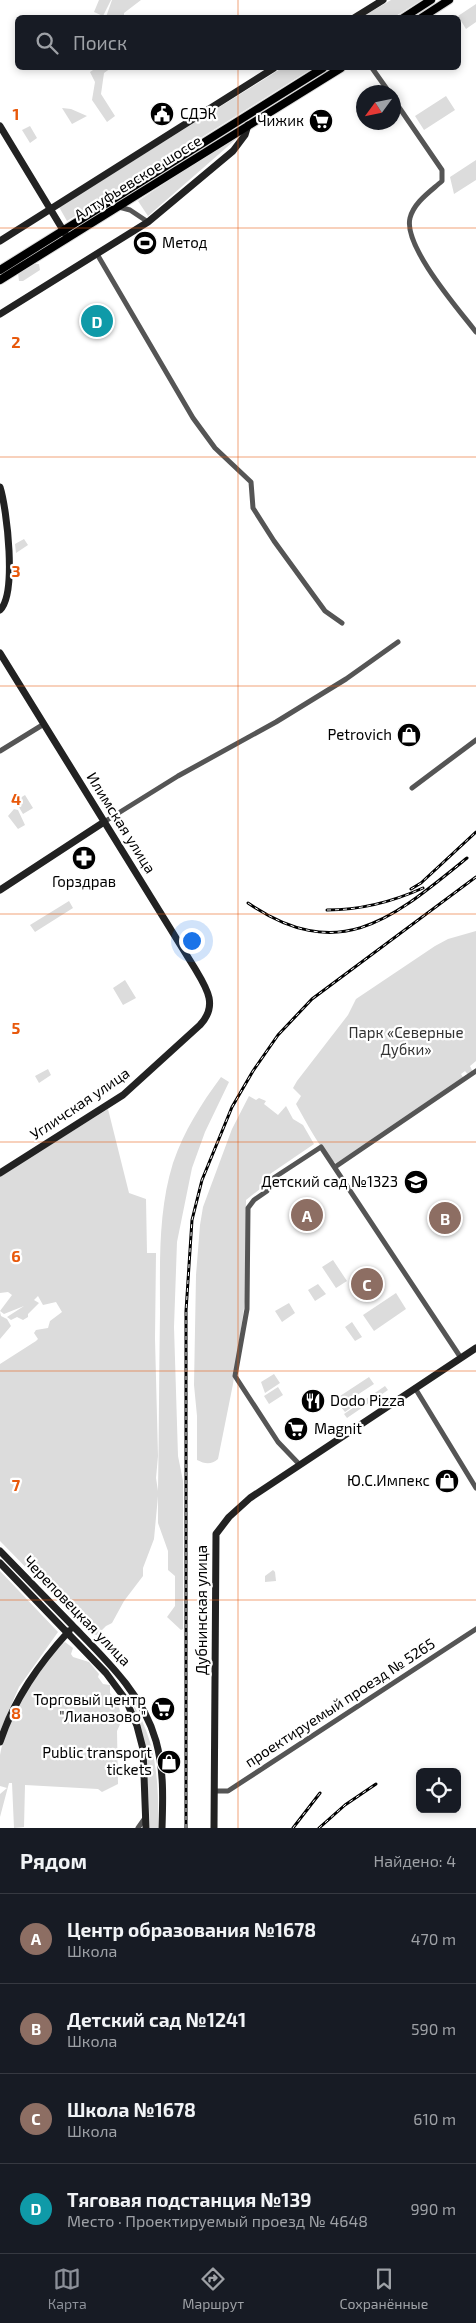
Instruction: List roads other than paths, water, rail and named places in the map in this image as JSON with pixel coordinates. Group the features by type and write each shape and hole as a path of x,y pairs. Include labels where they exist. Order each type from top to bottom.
{"main road":[{"path":"408,15 431,0"},
{"path":"426,15 449,0"},
{"name":"Алтуфьевское шоссе","path":"0,270 320,70"},
{"name":"Алтуфьевское шоссе","path":"0,280 338,70"}],"street":[{"path":"359,15 383,0"},
{"path":"0,241 271,70"},
{"path":"373,70 384,85"},
{"path":"401,110 442,170 442,181 417,204 410,218 413,242 445,293 476,332"},
{"path":"0,314 148,222 233,151 245,136 248,125"},
{"path":"0,126 68,238"},
{"path":"116,207 130,210 148,222"},
{"path":"96,254 193,418 215,448 251,482 253,508 274,541 325,611 342,623"},
{"path":"0,487 6,513 8,593 0,610"},
{"path":"0,890 178,776 276,722 348,678 398,642"},
{"name":"Илимская улица","path":"0,654 204,985 210,999 210,1009"},
{"path":"0,751 44,724"},
{"path":"412,788 476,740"},
{"name":"Угличская улица","path":"0,1173 123,1095 200,1025 210,1009"},
{"path":"335,1167 476,1071"},
{"path":"300,1464 278,1442 235,1376 247,1309 248,1208 254,1200 267,1191 272,1179 321,1147 460,1358"},
{"name":"Дубнинская улица","path":"214,1828 215,1538 229,1517 245,1502 476,1348"},
{"path":"415,1388 476,1488"},
{"name":"Череповецкая улица","path":"0,1551 74,1627 132,1692 148,1720 158,1751 163,1782 162,1828"},
{"name":"Череповецкая улица","path":"0,1563 106,1673 126,1700 137,1726 143,1749 146,1828"},
{"path":"0,1742 16,1702 42,1661 74,1627"},
{"name":"проектируемый проезд № 5265","path":"215,1791 228,1791 416,1670 476,1629"},
{"path":"138,1828 145,1818"}],"railway":[{"path":"411,889 421,883 476,832"},
{"path":"248,903 281,922 311,931 339,932 365,926 390,915 415,899 467,858"},
{"path":"186,1828 186,1311 192,1220 202,1180 232,1107 253,1071 278,1035 312,999 476,877"},
{"path":"327,910 352,909 376,904 423,888"},
{"path":"319,1828 345,1805 376,1784"},
{"path":"293,1828 320,1793"}],"place":[{"name":"СДЭК","path":"162,114"},
{"name":"Чижик","path":"321,121"},
{"name":"Метод","path":"145,243"},
{"name":"Тяговая подстанция №139","path":"97,321"},
{"name":"Petrovich","path":"409,735"},
{"name":"Горздрав","path":"84,858"},
{"name":"Детский сад №1323","path":"416,1182"},
{"name":"Центр образования №1678","path":"307,1215"},
{"name":"Детский сад №1241","path":"445,1218"},
{"name":"Школа №1678","path":"367,1284"},
{"name":"Dodo Pizza","path":"313,1401"},
{"name":"Magnit","path":"296,1429"},
{"name":"Ю.С.Импекс","path":"447,1481"},
{"name":"Торговый центр \"Лианозово\"","path":"163,1709"},
{"name":"Public transport tickets","path":"169,1762"}],"park label":[{"name":"Парк «Северные Дубки»","path":"406,1042"}]}
